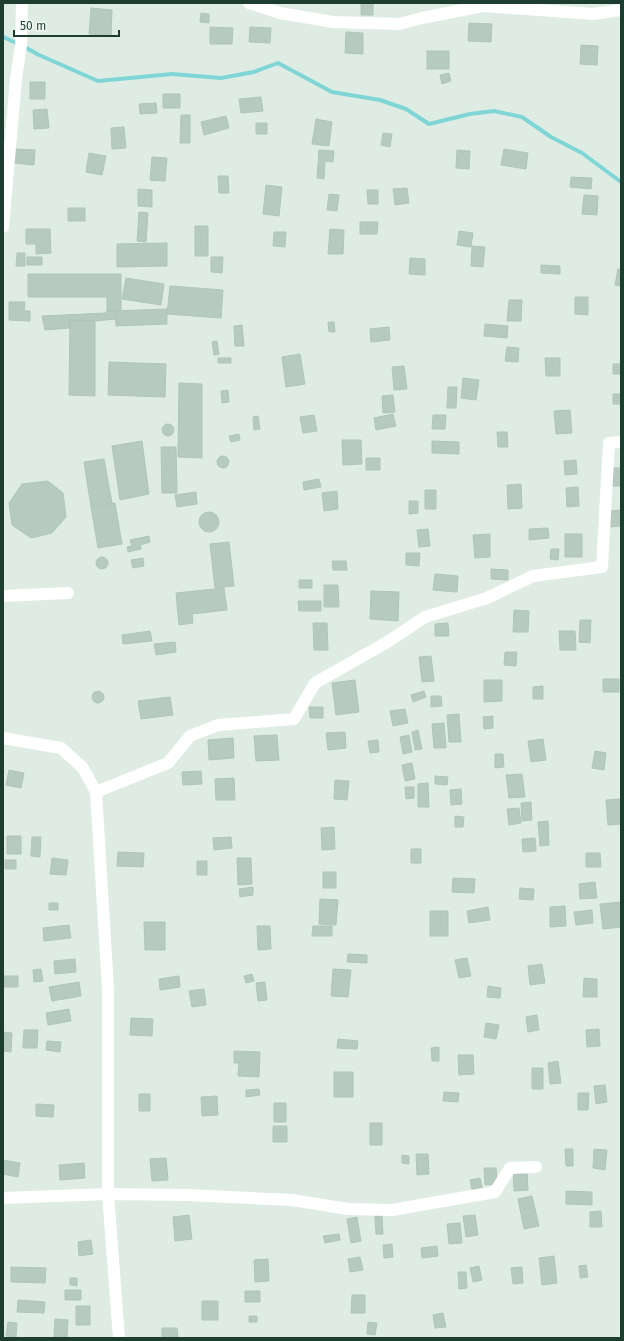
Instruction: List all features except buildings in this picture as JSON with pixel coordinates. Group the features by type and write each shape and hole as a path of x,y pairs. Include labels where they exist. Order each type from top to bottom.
{"street":[{"path":"3,227 16,80 21,45 22,3"},
{"path":"249,3 280,13 333,22 399,24 483,6 592,14 621,10"},
{"path":"96,792 168,762 190,736 218,725 294,719 315,683 389,641 425,617 487,598 533,576 602,566 609,443 621,442"},
{"path":"3,596 68,593"},
{"path":"3,738 61,748 83,768 96,792 108,989 108,1194 119,1338"},
{"path":"3,1198 108,1194 187,1195 292,1200 348,1209 392,1210 495,1192 510,1168 536,1167"}],"waterway":[{"path":"3,37 39,55 98,81 172,74 221,78 254,72 278,63 332,92 380,100 406,109 429,124 470,114 494,111 522,117 551,137 582,153 621,182"}]}
